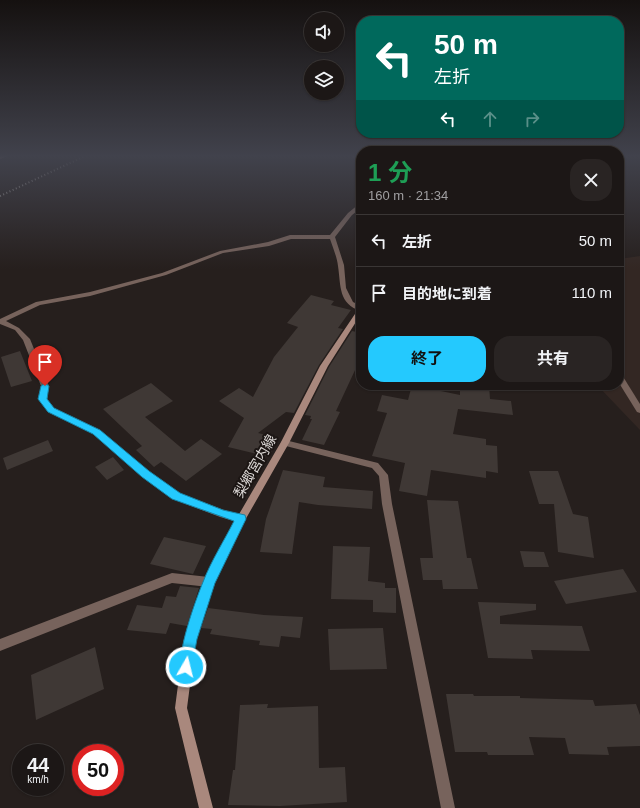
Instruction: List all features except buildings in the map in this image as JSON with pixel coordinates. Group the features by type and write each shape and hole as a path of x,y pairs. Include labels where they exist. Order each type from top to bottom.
{"main road":[{"name":"梨郷宮内線","path":"206,808 180,708 190,639 209,582 241,519 285,443 324,366 356,317"}],"street":[{"path":"332,237 350,214 356,209"},
{"path":"0,321 38,303 90,294 164,274 222,252 269,244 290,237 332,237"},
{"path":"332,237 341,265 343,288 350,303 356,306"},
{"path":"0,321 17,329 26,339 45,386 43,399 51,410 97,432 145,474 176,496 222,514 241,519"},
{"path":"624,385 640,410"},
{"path":"285,443 375,465 384,475 387,504 448,808"},
{"path":"0,645 172,578 209,582"}],"shaded area":[{"path":"640,256 640,430 602,390 624,390 624,258"}],"railway":[{"path":"0,196 5,194"}],"route":[{"path":"45,386 43,399 51,410 97,432 145,474 176,496 222,514 241,519 209,582 190,639 186,667"}]}
